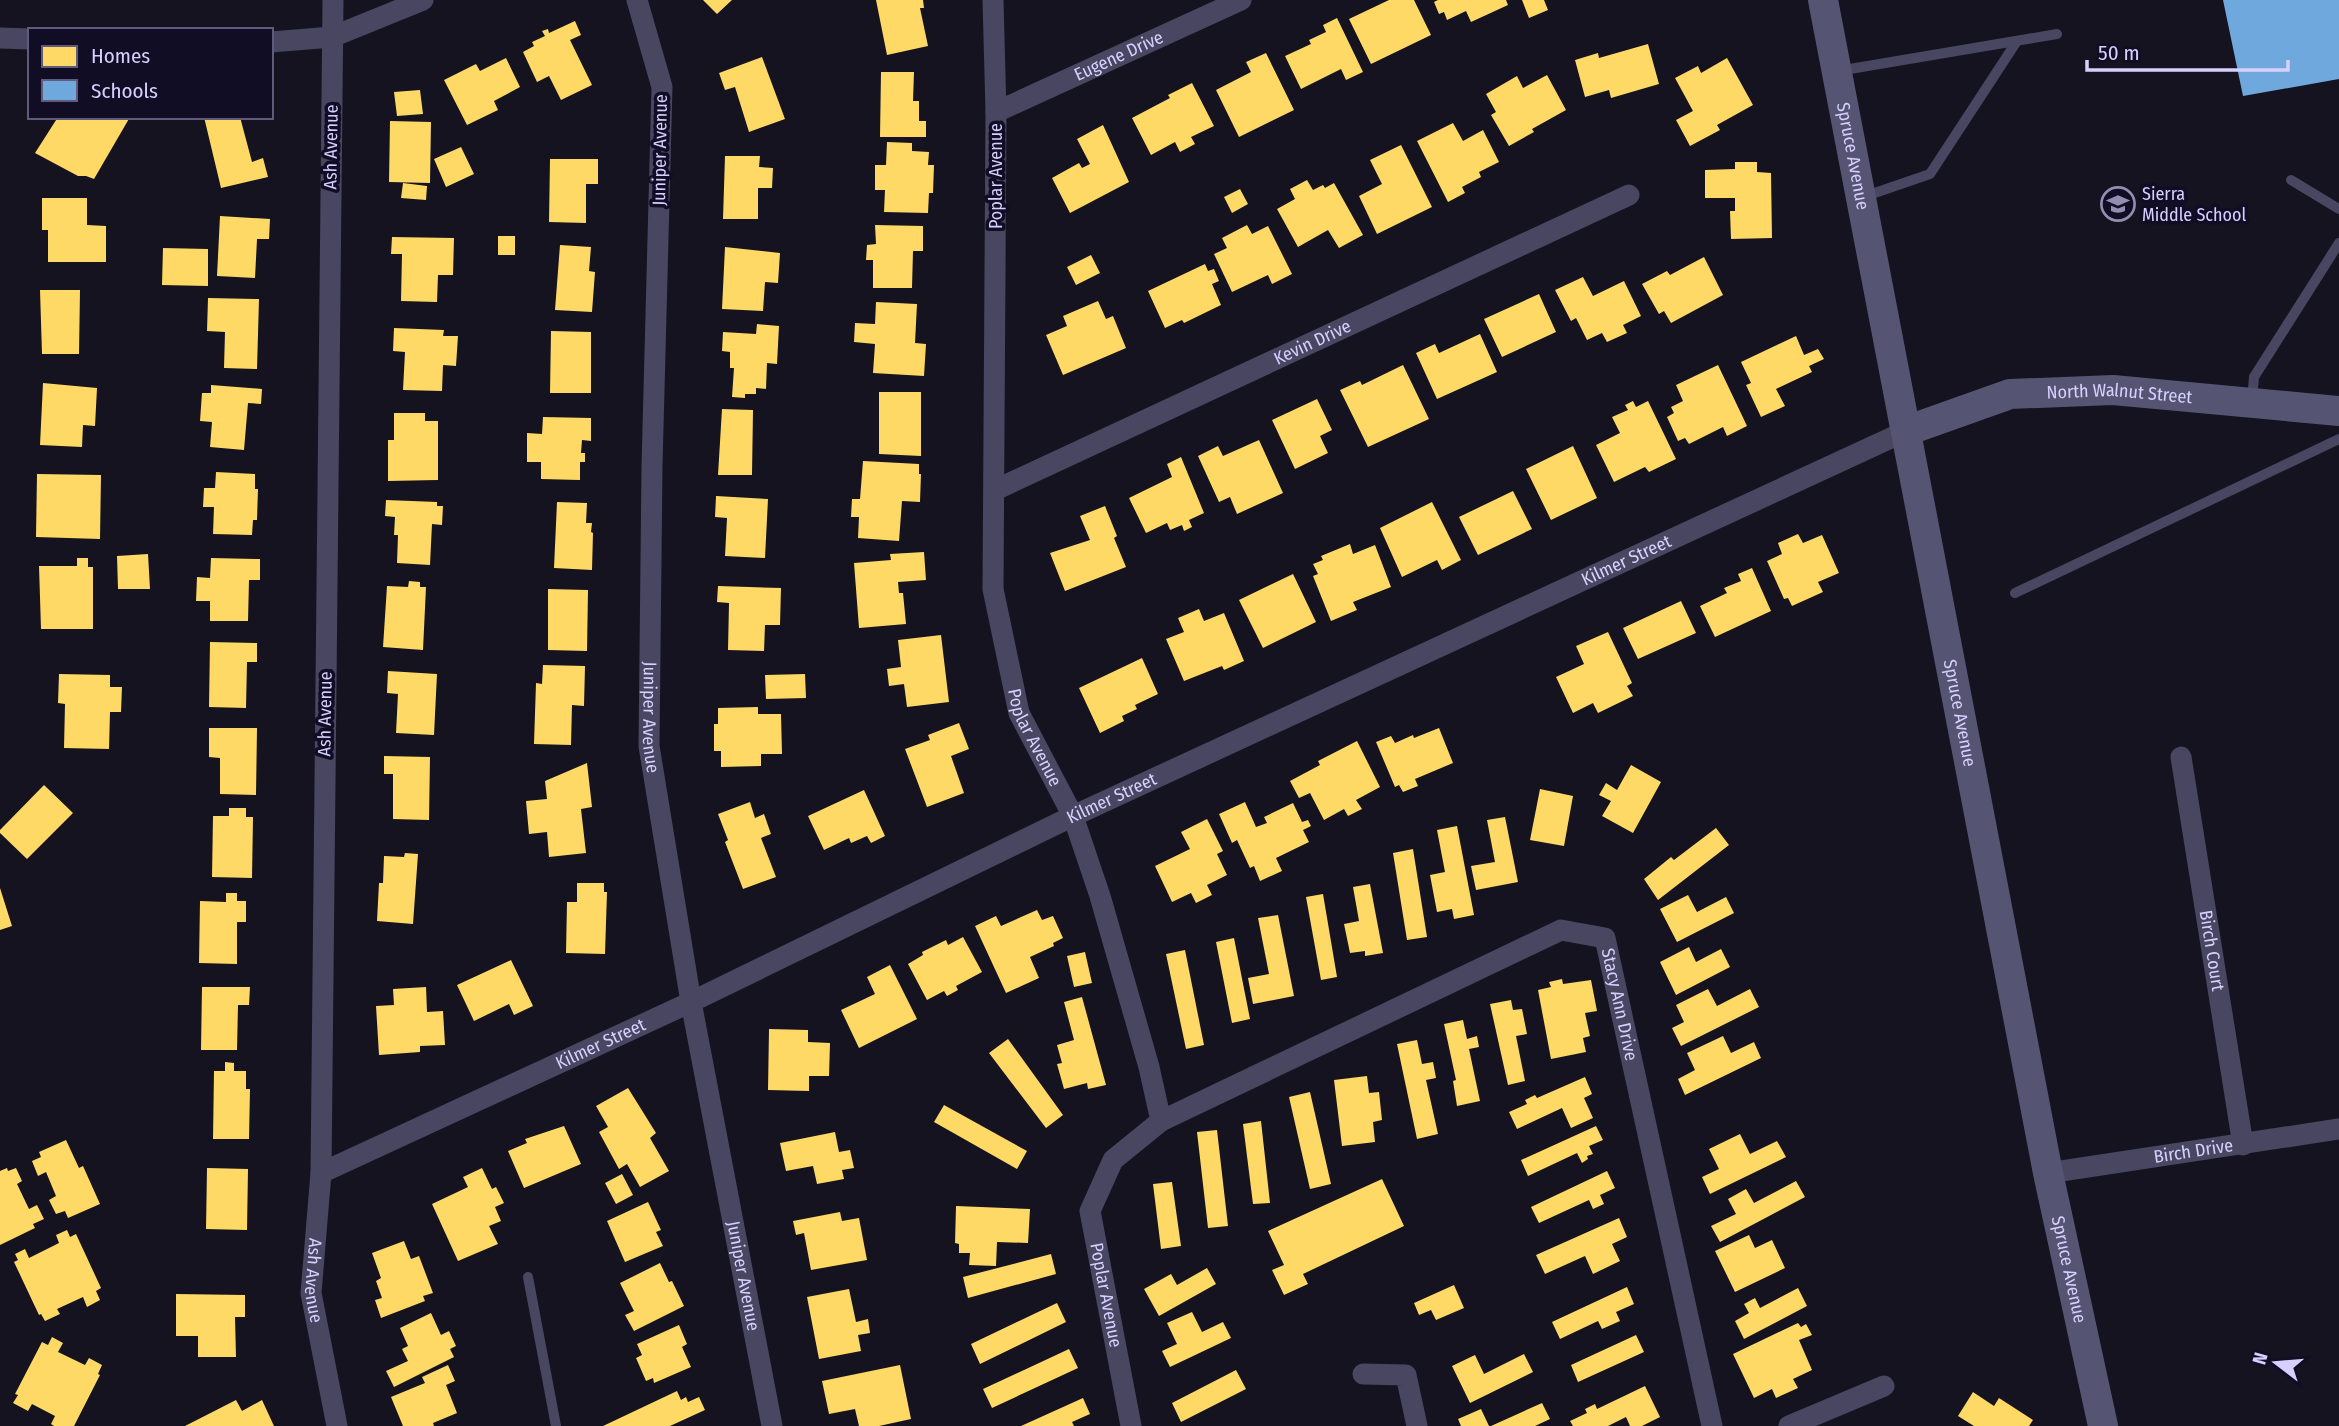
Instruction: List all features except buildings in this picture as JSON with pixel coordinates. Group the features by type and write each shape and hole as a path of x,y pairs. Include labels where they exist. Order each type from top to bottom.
{"main road":[{"name":"Spruce Avenue","path":"1823,0 2048,1173 2104,1426"},
{"name":"North Walnut Street","path":"1906,431 2010,394 2113,390 2339,411"}],"street":[{"name":"Ash Avenue","path":"333,0 321,1173 311,1293 337,1426"},
{"path":"273,42 332,37 424,0"},
{"name":"Juniper Avenue","path":"637,0 662,87 652,466 649,747 691,1002 772,1426"},
{"name":"Poplar Avenue","path":"993,0 996,112 993,589 1018,713 1073,816 1100,896 1149,1067 1161,1121 1113,1160 1090,1211 1131,1426"},
{"name":"Eugene Drive","path":"996,112 1241,0"},
{"path":"0,38 28,39"},
{"name":"Kevin Drive","path":"995,490 1629,195"},
{"name":"Kilmer Street","path":"321,1173 691,1002 1073,816 1906,431"},
{"name":"Birch Court","path":"2181,757 2243,1145"},
{"name":"Stacy Ann Drive","path":"1161,1121 1561,930 1605,938 1712,1426"},
{"name":"Birch Drive","path":"2048,1173 2339,1129"},
{"path":"1363,1374 1406,1375 1417,1426"},
{"path":"1789,1426 1884,1386"}],"lane":[{"path":"1837,71 2057,34"},
{"path":"1860,198 1930,174 2017,41"},
{"path":"2291,180 2339,209"},
{"path":"2251,403 2254,377 2339,243"},
{"path":"2015,593 2339,439"},
{"path":"528,1277 556,1426"}],"place":[{"name":"Sierra Middle School","path":"2118,204"}]}
